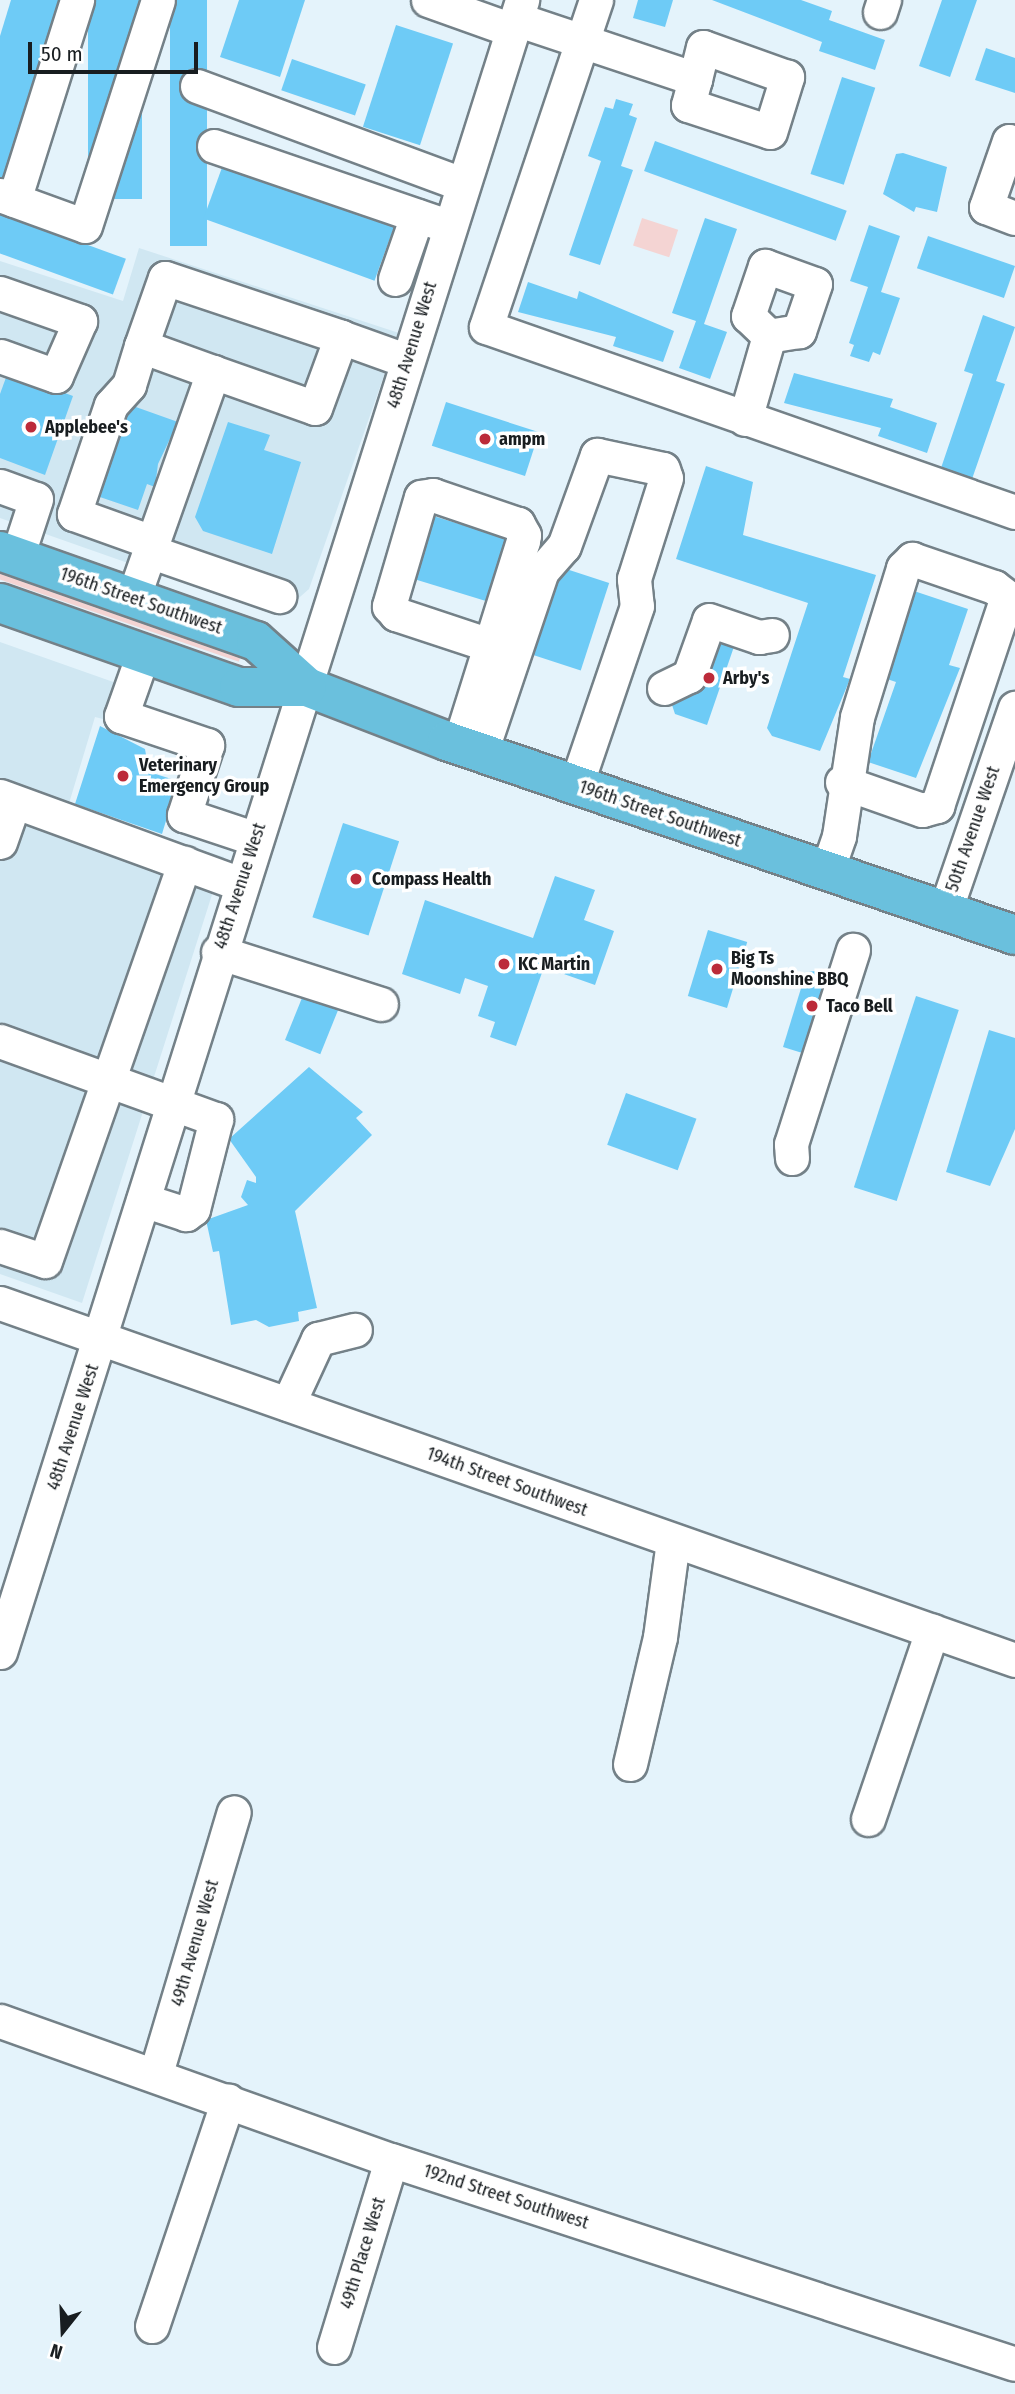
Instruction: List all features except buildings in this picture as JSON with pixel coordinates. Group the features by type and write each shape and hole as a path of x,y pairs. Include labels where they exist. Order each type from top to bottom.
{"main road":[{"name":"196th Street Southwest","path":"9,554 256,641 307,687"},
{"name":"196th Street Southwest","path":"0,603 239,687 307,687 470,749 1015,935"}],"street":[{"path":"77,0 7,198 85,226 158,0"},
{"path":"428,0 517,16 695,79"},
{"path":"596,0 486,327 1015,512"},
{"name":"48th Avenue West","path":"0,1652 101,1338 218,952 374,481 405,360 517,16"},
{"path":"197,86 462,184"},
{"path":"1015,143 1009,141 986,207 1015,218"},
{"path":"214,146 448,226"},
{"path":"395,279 417,216"},
{"path":"279,596 74,514 111,405 129,384 165,278 405,360"},
{"path":"0,293 80,321 56,376 0,356"},
{"path":"745,419 769,336"},
{"path":"141,346 315,408 341,337"},
{"path":"133,598 213,372"},
{"path":"470,749 542,571 564,546 597,455 663,469 666,478 634,579 637,606 576,785"},
{"path":"374,481 421,497 433,495 523,529 490,645 470,749"},
{"path":"0,486 36,499 9,554"},
{"path":"421,497 389,606 396,614 490,645"},
{"path":"827,871 839,836 842,782 903,568 912,559 994,587 1011,602 937,806 922,810 842,782"},
{"path":"664,688 689,676 709,620 759,637 772,635"},
{"path":"143,654 121,716 207,745 184,815 256,839"},
{"name":"50th Avenue West","path":"945,911 1015,708"},
{"path":"0,842 7,799 241,884"},
{"path":"0,1246 45,1261 184,863"},
{"path":"792,1158 791,1144 853,950"},
{"path":"218,952 381,1004"},
{"path":"0,1041 216,1119 219,1126 193,1209 186,1214 143,1200"},
{"name":"194th Street Southwest","path":"0,1303 932,1631 1012,1649"},
{"path":"288,1404 318,1339 355,1330"},
{"path":"631,1764 660,1637 673,1541"},
{"path":"868,1819 932,1631"},
{"name":"49th Avenue West","path":"156,2073 234,1812"},
{"name":"192nd Street Southwest","path":"0,2021 156,2073 391,2160 1015,2364"},
{"path":"152,2326 228,2100"},
{"name":"49th Place West","path":"334,2347 391,2160"}],"shaded area":[{"path":"642,218 678,230 669,257 633,246"},
{"path":"139,248 399,333 309,589 284,611 270,613 0,518 0,261 123,301"},
{"path":"0,569 242,652 239,662 0,580"},
{"path":"0,642 119,684 107,720 95,717 67,810 224,857 82,1303 0,1274"}],"place":[{"name":"Applebee's","path":"31,427"},
{"name":"ampm","path":"485,439"},
{"name":"Arby's","path":"709,678"},
{"name":"Veterinary Emergency Group","path":"123,776"},
{"name":"Compass Health","path":"356,879"},
{"name":"KC Martin","path":"504,964"},
{"name":"Big Ts Moonshine BBQ","path":"717,969"},
{"name":"Taco Bell","path":"812,1006"}]}
